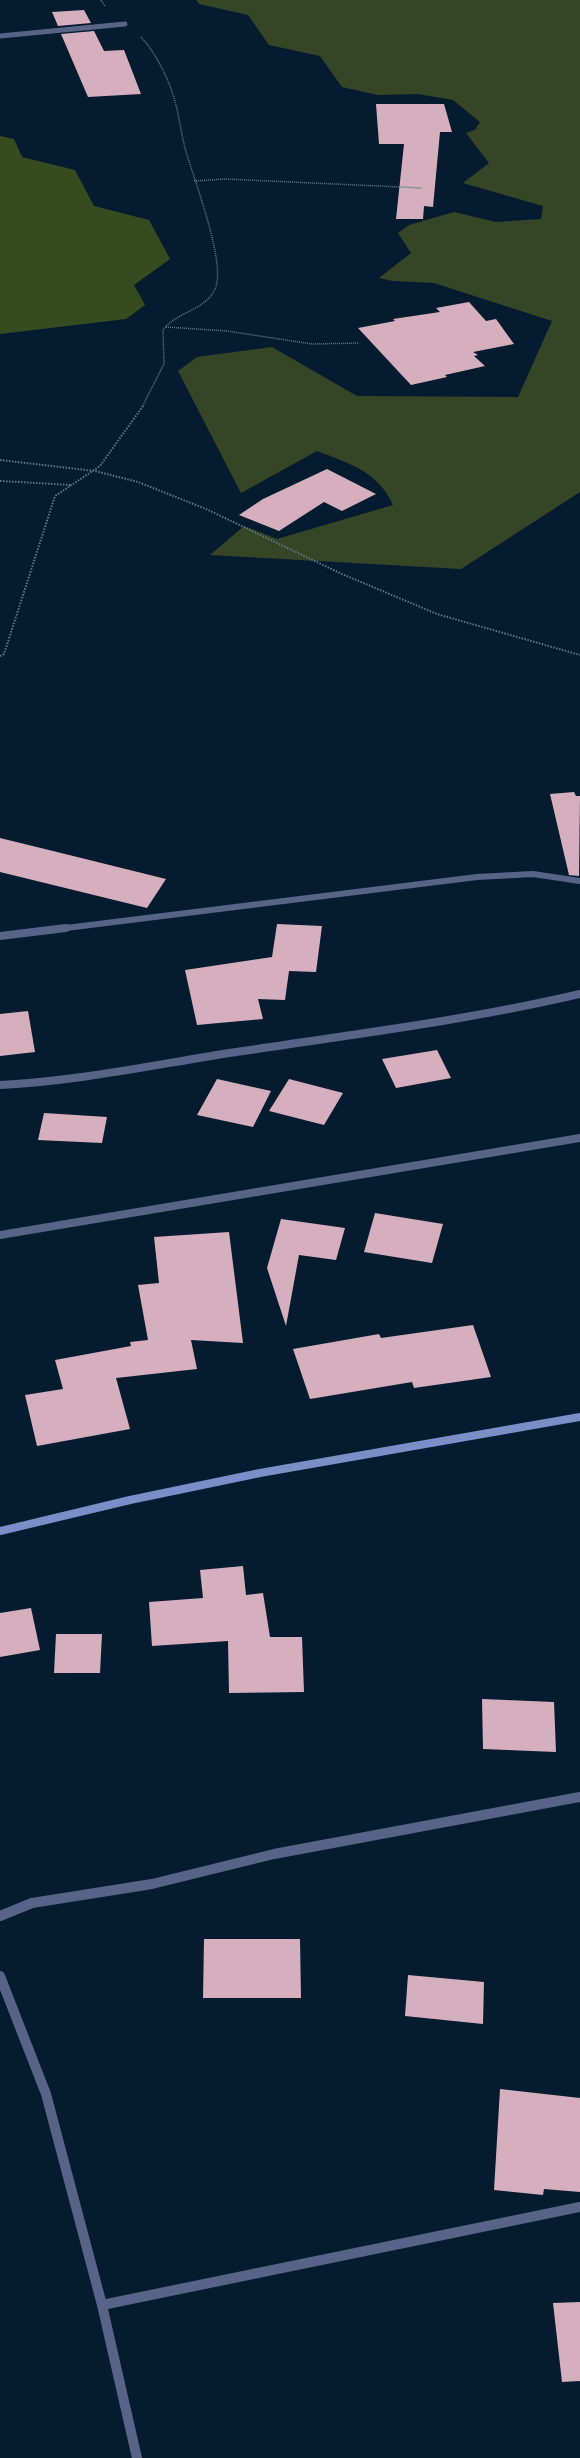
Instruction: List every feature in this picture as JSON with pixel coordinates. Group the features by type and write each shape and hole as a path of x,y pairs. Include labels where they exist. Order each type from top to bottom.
{"main road":[{"path":"0,1531 82,1510 349,1456 520,1431 580,1417"}],"street":[{"path":"0,36 125,24"},
{"path":"0,936 477,877 533,874 565,880 580,881"},
{"path":"0,1085 47,1084 241,1051 524,1008 580,994"},
{"path":"0,1235 580,1138"},
{"path":"0,1916 32,1903 152,1884 274,1854 580,1797"},
{"path":"0,1976 46,2094 102,2305 138,2458"},
{"path":"102,2305 580,2207"}],"path":[{"path":"0,656 4,654 17,618 55,496 95,471 109,454 159,380 165,363 162,333 166,326 201,303 216,289 218,273 202,203 194,181 177,106 169,84 148,44 101,0"},
{"path":"194,181 225,179 384,188 422,188"},
{"path":"166,326 227,331 312,344 359,343"},
{"path":"0,460 95,471 138,482 179,498 342,574 437,614 580,655"},
{"path":"0,481 72,485"}],"green space":[{"path":"196,0 580,0 580,492 461,569 210,555 244,526 277,539 393,505 387,493 371,476 351,464 317,451 241,493 178,371 197,357 272,347 357,396 518,397 552,321 434,283 393,281 379,278 411,253 398,233 409,225 454,212 496,222 541,219 543,206 463,183 489,163 466,133 475,130 480,122 453,100 418,94 378,95 342,87 320,56 269,45 248,15 199,4"},
{"path":"0,136 14,139 22,157 75,170 94,206 149,220 170,259 134,285 145,305 126,319 0,334"}],"building":[{"path":"84,10 91,23 58,26 52,12"},
{"path":"94,31 104,51 124,50 141,94 88,97 61,34"},
{"path":"376,104 444,104 452,132 440,132 433,207 424,206 423,219 396,219 404,144 379,144"},
{"path":"469,302 486,321 496,319 514,344 473,352 478,355 474,356 485,366 445,375 447,377 411,385 358,328 395,321 393,319 440,312 436,308"},
{"path":"327,469 376,494 342,511 324,502 279,531 239,515 263,499"},
{"path":"574,792 576,796 580,796 579,876 569,875 550,794"},
{"path":"0,838 166,879 147,908 0,872"},
{"path":"277,924 322,926 316,972 289,971 285,1000 258,999 263,1019 197,1025 185,970 272,957"},
{"path":"28,1011 35,1052 0,1056 0,1014"},
{"path":"437,1050 451,1078 396,1088 382,1059"},
{"path":"217,1079 271,1091 253,1127 197,1115"},
{"path":"289,1079 343,1093 324,1125 269,1111"},
{"path":"44,1113 107,1117 102,1143 38,1140"},
{"path":"375,1213 443,1224 432,1263 364,1252"},
{"path":"281,1219 345,1228 336,1260 299,1255 286,1326 267,1268"},
{"path":"229,1232 243,1343 191,1340 197,1369 116,1378 130,1429 37,1446 25,1395 63,1389 55,1360 131,1346 130,1342 148,1340 138,1285 159,1283 154,1237"},
{"path":"473,1325 491,1377 414,1388 412,1382 310,1399 293,1349 379,1334 381,1338"},
{"path":"243,1566 246,1595 263,1593 270,1637 302,1637 304,1692 229,1693 228,1641 152,1646 149,1602 203,1598 200,1570"},
{"path":"31,1608 40,1650 0,1657 0,1613"},
{"path":"56,1634 102,1634 100,1673 54,1673"},
{"path":"482,1699 554,1702 556,1752 483,1749"},
{"path":"204,1939 300,1939 301,1998 203,1998"},
{"path":"408,1975 484,1982 483,2024 405,2016"},
{"path":"500,2089 580,2098 580,2192 544,2189 543,2195 494,2190"},
{"path":"580,2302 580,2381 562,2382 553,2303"}]}
